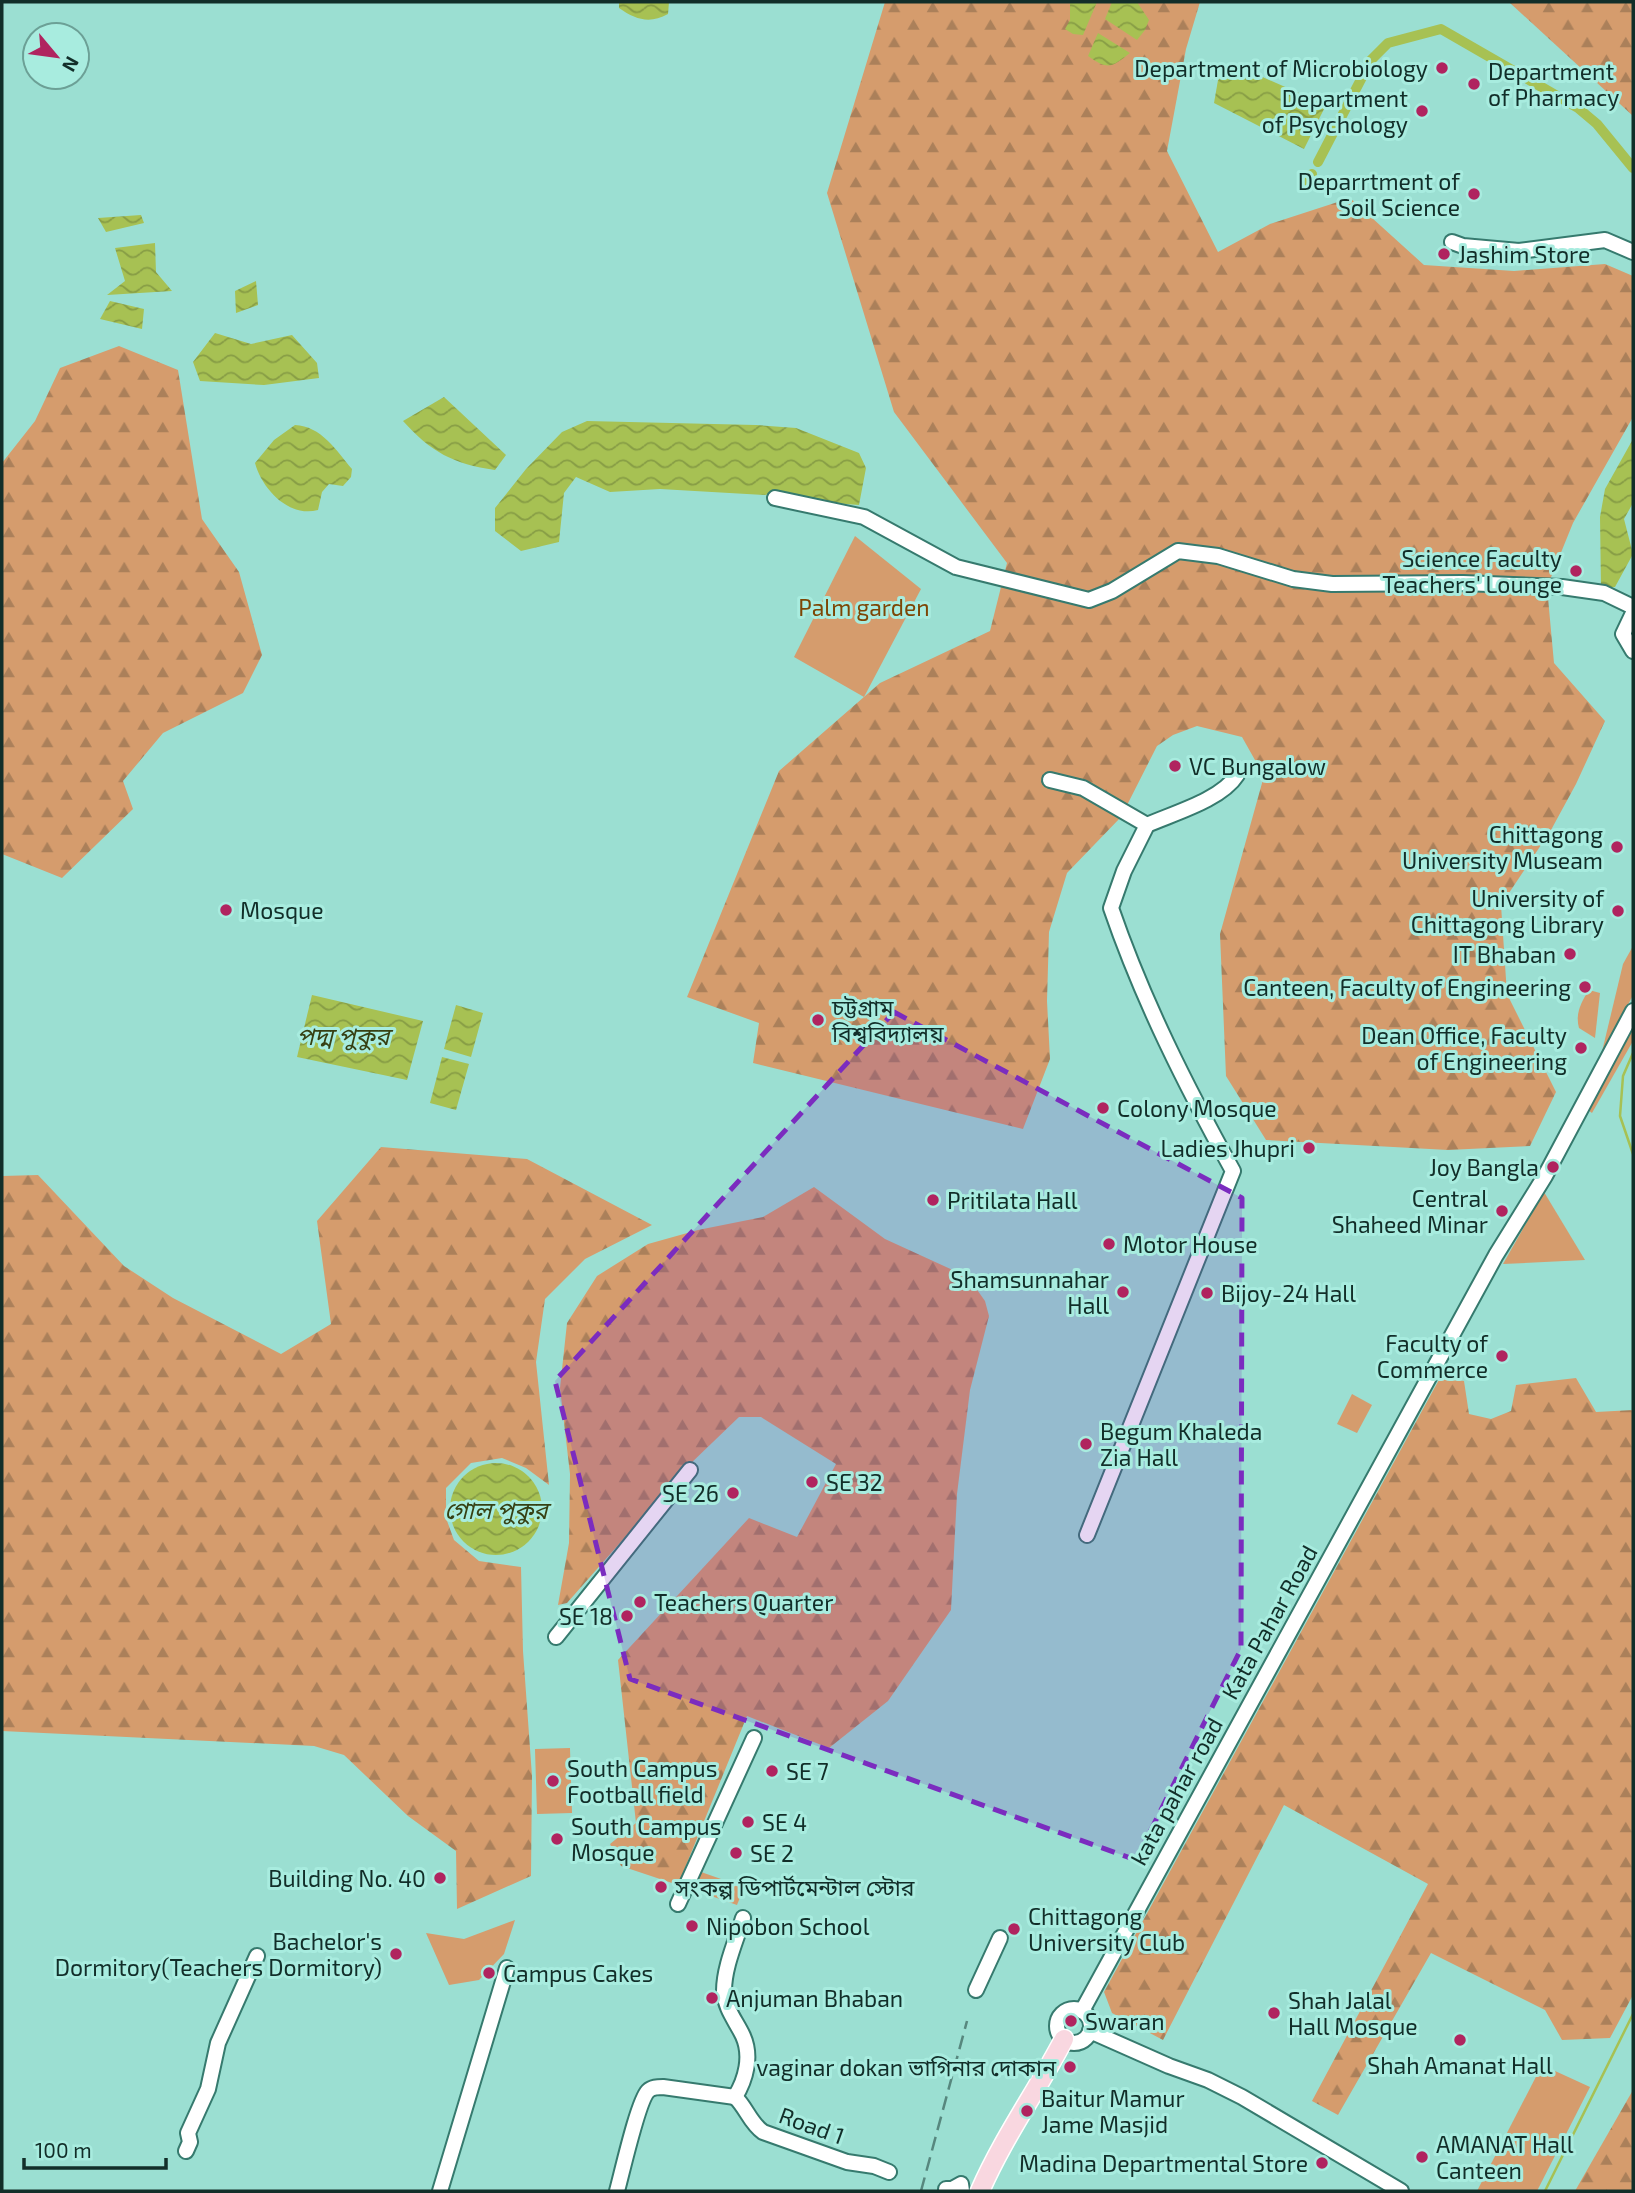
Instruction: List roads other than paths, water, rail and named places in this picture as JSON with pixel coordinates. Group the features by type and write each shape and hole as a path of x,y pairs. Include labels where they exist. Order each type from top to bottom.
{"main road":[{"path":"980,2191 998,2152 1024,2112 1064,2039"}],"street":[{"path":"1452,242 1463,246 1519,251 1605,240 1633,252"},
{"path":"775,498 864,516 956,567 1088,600 1112,591 1178,551 1218,555 1293,579 1332,584 1463,583 1562,587 1604,593 1633,607"},
{"path":"1633,613 1623,634 1633,651"},
{"path":"1087,1535 1233,1171 1186,1087 1149,1008 1111,908 1124,871 1147,825 1216,794 1233,782 1237,775"},
{"path":"1050,780 1083,788 1147,825"},
{"name":"Kata Pahar Road","path":"1082,2011 1496,1255 1545,1176 1633,1011"},
{"name":"kata pahar road","path":"1091,1993 1483,1279"},
{"path":"556,1637 690,1470"},
{"path":"678,1904 754,1738"},
{"path":"617,2191 647,2092 654,2087 663,2087 735,2097 746,2073 747,2045 727,2007 724,1992 727,1966 743,1918"},
{"path":"976,1990 1000,1938"},
{"path":"186,2151 190,2142 188,2133 208,2089 218,2043 257,1956"},
{"path":"440,2191 508,1968"},
{"path":"1072,2009 1082,2011 1090,2021 1090,2031 1079,2042 1064,2039 1057,2028 1059,2018 1072,2009"},
{"path":"1090,2031 1242,2097 1401,2191"},
{"name":"Road 1","path":"735,2097 757,2128 763,2132 847,2162 874,2166 889,2172"},
{"path":"946,2189 961,2184 962,2191"}],"water":[{"path":"619,2 669,2 668,14 649,20 637,18 619,8"},
{"path":"1070,2 1097,2 1083,35 1073,34 1065,29 1070,20"},
{"path":"1112,2 1137,2 1149,20 1137,40 1105,19"},
{"path":"1098,33 1130,53 1114,64 1105,65 1095,61 1088,56"},
{"path":"1221,63 1240,67 1326,105 1304,149 1214,103"},
{"path":"141,215 144,223 106,232 98,218"},
{"path":"155,243 156,272 172,291 107,295 125,281 115,248"},
{"path":"256,281 258,305 236,313 235,291"},
{"path":"110,301 144,309 142,329 100,319"},
{"path":"215,333 251,344 292,335 317,363 319,378 264,385 200,381 193,362"},
{"path":"444,397 506,455 495,470 467,464 444,455 423,441 403,421"},
{"path":"587,421 796,428 859,453 866,468 859,505 833,503 782,491 765,495 660,489 610,492 576,477 564,493 559,542 521,551 495,531 495,508 526,469 562,432"},
{"path":"295,425 304,426 320,434 352,469 351,477 343,486 329,484 322,492 318,510 297,510 287,506 270,491 255,463 274,440"},
{"path":"1633,439 1633,503 1624,519 1633,554 1615,587 1601,588 1600,517 1605,489"},
{"name":"পদ্ম পুকুর","path":"312,995 423,1021 407,1080 297,1057"},
{"path":"456,1005 483,1013 471,1057 444,1049"},
{"path":"442,1057 469,1064 456,1110 430,1103"},
{"name":"গোল পুকুর","path":"496,1463 513,1467 528,1477 538,1492 542,1509 538,1526 528,1541 513,1551 496,1555 479,1551 464,1541 454,1526 450,1509 454,1492 464,1477 479,1467"}],"waterway":[{"path":"1318,162 1371,60 1388,43 1441,29 1578,108 1597,124 1633,168"},
{"path":"1306,187 1312,174"},
{"path":"1633,1053 1623,1076 1620,1116 1633,1154"},
{"path":"1545,2191 1633,2014"}],"railway":[{"path":"921,2191 967,2021"}],"place":[{"name":"Department of Microbiology","path":"1442,68"},
{"name":"Department of Pharmacy","path":"1474,84"},
{"name":"Department of Psychology","path":"1422,111"},
{"name":"Deparrtment of Soil Science","path":"1474,194"},
{"name":"Jashim Store","path":"1444,254"},
{"name":"Science Faculty Teachers' Lounge","path":"1576,571"},
{"name":"VC Bungalow","path":"1175,766"},
{"name":"Chittagong University Museam","path":"1617,847"},
{"name":"Mosque","path":"226,910"},
{"name":"University of Chittagong Library","path":"1618,911"},
{"name":"IT Bhaban","path":"1570,954"},
{"name":"Canteen, Faculty of Engineering","path":"1585,987"},
{"name":"চট্টগ্রাম বিশ্ববিদ্যালয়","path":"818,1020"},
{"name":"Dean Office, Faculty of Engineering","path":"1581,1048"},
{"name":"Colony Mosque","path":"1103,1108"},
{"name":"Ladies Jhupri","path":"1309,1148"},
{"name":"Joy Bangla","path":"1553,1167"},
{"name":"Pritilata Hall","path":"933,1200"},
{"name":"Central Shaheed Minar","path":"1502,1211"},
{"name":"Motor House","path":"1109,1244"},
{"name":"Shamsunnahar Hall","path":"1123,1292"},
{"name":"Bijoy-24 Hall","path":"1207,1293"},
{"name":"Faculty of Commerce","path":"1502,1356"},
{"name":"Begum Khaleda Zia Hall","path":"1086,1444"},
{"name":"SE 32","path":"812,1482"},
{"name":"SE 26","path":"733,1493"},
{"name":"Teachers Quarter","path":"640,1602"},
{"name":"SE 18","path":"627,1616"},
{"name":"SE 7","path":"772,1771"},
{"name":"South Campus Football field","path":"553,1781"},
{"name":"SE 4","path":"748,1822"},
{"name":"South Campus Mosque","path":"557,1839"},
{"name":"SE 2","path":"736,1853"},
{"name":"Building No. 40","path":"440,1878"},
{"name":"সংকল্প ডিপার্টমেন্টাল স্টোর","path":"661,1887"},
{"name":"Nipobon School","path":"692,1926"},
{"name":"Chittagong University Club","path":"1014,1929"},
{"name":"Bachelor's Dormitory(Teachers Dormitory)","path":"396,1954"},
{"name":"Campus Cakes","path":"489,1973"},
{"name":"Anjuman Bhaban","path":"712,1998"},
{"name":"Shah Jalal Hall Mosque","path":"1274,2013"},
{"name":"Swaran","path":"1071,2021"},
{"name":"Shah Amanat Hall","path":"1460,2040"},
{"name":"vaginar dokan ভাগিনার দোকান","path":"1070,2067"},
{"name":"Baitur Mamur Jame Masjid","path":"1027,2111"},
{"name":"AMANAT Hall Canteen","path":"1422,2157"},
{"name":"Madina Departmental Store","path":"1322,2163"}],"park label":[{"name":"Palm garden","path":"864,607"}]}
